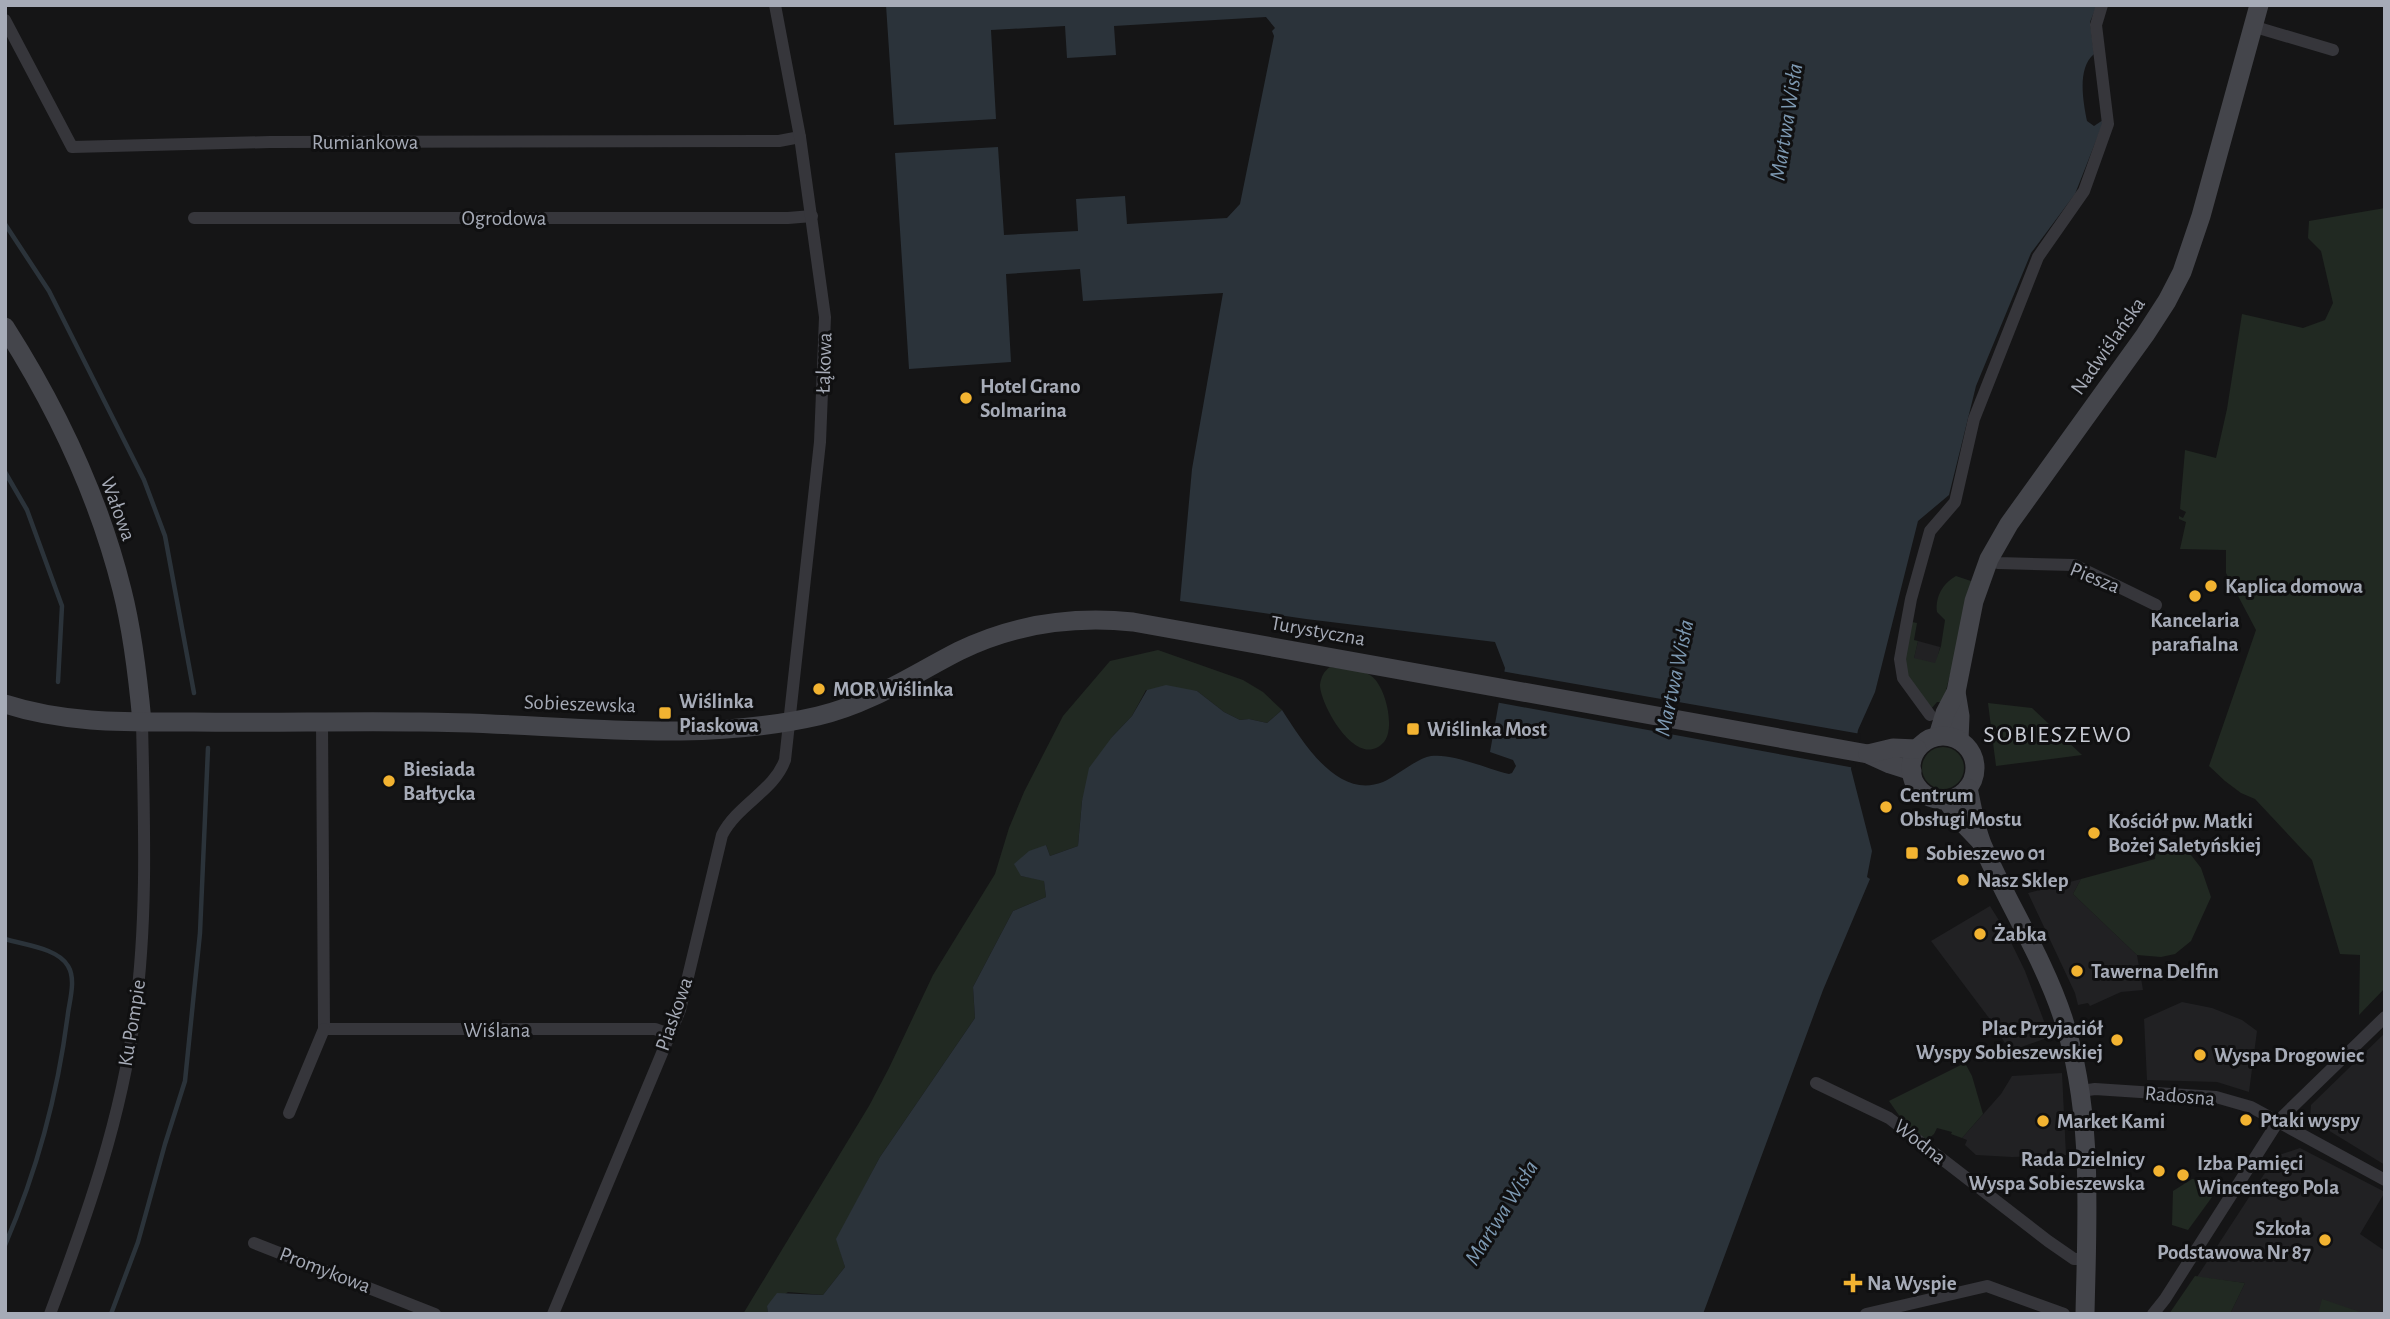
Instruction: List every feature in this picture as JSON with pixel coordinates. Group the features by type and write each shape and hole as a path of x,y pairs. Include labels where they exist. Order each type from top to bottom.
{"main road":[{"name":"Nadwiślańska","path":"1938,736 1945,713 1956,692 1974,601 1989,559 2009,524 2145,335 2175,286 2188,258 2202,216 2259,5"},
{"name":"Wałowa","path":"5,327 34,374 60,425 110,551 130,628 142,722"},
{"name":"Sobieszewska","path":"5,704 51,716 142,722 421,722 716,730 763,727 822,715 873,698 961,650 1032,625 1075,620 1133,622"},
{"name":"Turystyczna","path":"1133,622 1865,753"},
{"name":"Nadwiślańska","path":"1956,692 1961,716 1959,740"},
{"path":"1938,736 1959,740 1968,747 1973,757 1973,778 1968,788 1962,794 1946,799 1929,796 1915,782 1912,771 1912,760 1917,750 1923,743 1938,736"},
{"path":"1865,753 1893,748 1917,750"},
{"path":"1865,753 1912,771"},
{"path":"1968,788 1981,842 2055,998 2073,1052 2081,1091 2085,1168 2085,1314"},
{"path":"1946,799 1960,820 1981,842"}],"street":[{"name":"Łąkowa","path":"775,5 800,136 825,317 823,400 789,722"},
{"path":"1930,715 1903,678 1901,650 1911,599 1930,531 1955,502 1974,419 2038,257 2084,191 2108,124 2096,25 2102,5"},
{"name":"Rumiankowa","path":"5,20 72,147 270,142 779,141 800,136"},
{"path":"2252,26 2333,50"},
{"name":"Ogrodowa","path":"194,218 812,216"},
{"name":"Piesza","path":"1989,559 1998,563 2074,565 2156,605"},
{"name":"Ku Pompie","path":"50,1314 91,1201 110,1138 135,1016 143,947 142,722"},
{"name":"Piaskowa","path":"553,1314 684,997 722,835 735,815 778,776 785,760 789,722"},
{"path":"289,1113 324,1029 322,723"},
{"path":"2153,1314 2279,1120 2385,1017"},
{"name":"Wiślana","path":"324,1029 655,1029 669,1034"},
{"name":"Wodna","path":"1816,1083 1889,1118 2048,1241 2074,1259 2085,1259"},
{"name":"Radosna","path":"2081,1091 2095,1089 2216,1097 2251,1107 2385,1180"},
{"name":"Promykowa","path":"254,1243 435,1314"},
{"path":"1866,1314 1987,1286 2064,1314"}],"shaded area":[{"path":"2385,208 2385,988 2359,1015 2360,955 2340,954 2312,860 2255,799 2241,793 2209,766 2256,630 2226,573 2226,550 2180,549 2186,522 2179,519 2179,516 2183,518 2186,512 2180,509 2185,450 2216,458 2227,409 2242,314 2303,328 2325,320 2333,303 2321,251 2308,238 2309,221"},
{"path":"1956,576 1974,582 1943,702 1937,702 1931,709 1906,677 1904,664 1912,622 1917,623 1914,640 1918,641 1914,658 1935,663 1945,620 1937,612 1937,601 1944,587"},
{"path":"1918,641 1940,647 1934,672 1912,666"},
{"path":"1158,650 1243,680 1263,692 1282,710 1267,723 1240,720 1224,712 1197,691 1146,690 1132,716 1112,737 1082,801 1078,846 1050,856 1046,845 1021,876 1044,880 1046,897 1013,911 973,987 975,1018 880,1157 837,1239 845,1267 823,1295 788,1292 767,1306 768,1314 743,1314 869,1106 933,975 995,874 1009,828 1024,792 1063,716 1110,661"},
{"path":"1330,667 1368,674 1374,678 1384,695 1389,726 1384,742 1373,749 1363,748 1352,742 1342,732 1326,706 1320,685 1323,674"},
{"path":"1988,703 2032,708 2082,755 1996,766"},
{"path":"1943,747 1958,753 1964,768 1958,783 1943,789 1928,783 1922,768 1928,753"},
{"path":"2156,846 2191,855 2201,868 2211,897 2191,941 2175,954 2161,957 2137,955 2073,894 2081,879 2155,859"},
{"path":"2081,879 2073,894 2137,955 2143,990 2121,992 2090,1006 2088,1003 2078,1005 2075,993 2028,893"},
{"path":"1990,906 2025,971 2050,1037 2010,1051 1989,1018 1931,941"},
{"name":"Wyspa Drogowiec","path":"2182,1002 2212,1008 2242,1020 2257,1031 2249,1092 2217,1082 2147,1080 2144,1019"},
{"path":"2385,1033 2385,1165 2310,1119 2311,1105"},
{"path":"1965,1063 1972,1076 1983,1114 1962,1138 1937,1128 1926,1141 1903,1121 1889,1101"},
{"path":"2062,1073 2066,1155 1976,1155 1965,1145 1967,1140 1962,1138 2001,1094 2012,1076"},
{"path":"2300,1148 2385,1192 2360,1234 2385,1251 2385,1314 2230,1314 2245,1283 2197,1277 2276,1156"},
{"path":"2192,1179 2223,1182 2188,1230 2172,1225 2173,1191"},
{"path":"2195,1276 2245,1283 2230,1314 2169,1314"},
{"path":"2322,1299 2366,1314 2318,1314"}],"water":[{"name":"Martwa Wisła","path":"886,5 2097,5 2090,22 2094,54 2085,68 2083,95 2087,121 2094,126 2103,120 2103,123 2075,194 2031,253 1976,386 1949,495 1918,521 1875,692 1858,730 1851,769 1872,851 1867,877 1870,879 1823,990 1703,1314 768,1314 767,1306 777,1293 823,1295 845,1267 836,1239 880,1157 975,1018 973,987 1013,911 1046,897 1044,881 1021,876 1014,864 1029,851 1046,845 1050,856 1078,846 1082,801 1089,768 1132,716 1147,690 1166,685 1197,691 1224,712 1240,720 1267,723 1282,710 1323,765 1336,776 1351,783 1366,785 1383,782 1431,756 1460,759 1509,774 1516,766 1513,760 1490,752 1505,668 1495,642 1180,601 1192,469 1223,293 1083,301 1080,269 1006,274 1011,362 909,369 895,153 998,147 1004,235 1078,231 1076,199 1125,196 1127,224 1227,218 1240,204 1274,36 1272,31 1275,28 1266,17 1114,26 1116,55 1067,58 1065,26 991,30 996,119 894,125"}],"pier":[{"path":"1501,671 1861,734 1855,768 1495,702"}],"waterway":[{"path":"5,224 49,291 144,480 165,536 194,693"},
{"path":"5,472 27,510 62,606 58,682"},
{"path":"111,1314 138,1242 185,1081 200,933 208,748"},
{"path":"5,939 57,955 68,966 72,983 58,1073 45,1131 27,1189 5,1245"}],"place":[{"name":"Hotel Grano Solmarina","path":"966,398"},
{"name":"Kaplica domowa","path":"2211,586"},
{"name":"Kancelaria parafialna","path":"2195,596"},
{"name":"MOR Wiślinka","path":"819,689"},
{"name":"Wiślinka Piaskowa","path":"665,713"},
{"name":"Wiślinka Most","path":"1413,729"},
{"name":"Biesiada Bałtycka","path":"389,781"},
{"name":"Centrum Obsługi Mostu","path":"1886,807"},
{"name":"Kościół pw. Matki Bożej Saletyńskiej","path":"2094,833"},
{"name":"Sobieszewo 01","path":"1912,853"},
{"name":"Nasz Sklep","path":"1963,880"},
{"name":"Żabka","path":"1980,934"},
{"name":"Tawerna Delfin","path":"2077,971"},
{"name":"Plac Przyjaciół Wyspy Sobieszewskiej","path":"2117,1040"},
{"name":"Wyspa Drogowiec","path":"2200,1055"},
{"name":"Ptaki wyspy","path":"2246,1120"},
{"name":"Market Kami","path":"2043,1121"},
{"name":"Rada Dzielnicy Wyspa Sobieszewska","path":"2159,1171"},
{"name":"Izba Pamięci Wincentego Pola","path":"2183,1175"},
{"name":"Szkoła Podstawowa Nr 87","path":"2325,1240"},
{"name":"Na Wyspie","path":"1853,1283"}],"district":[{"name":"SOBIESZEWO","path":"2058,735"}]}
